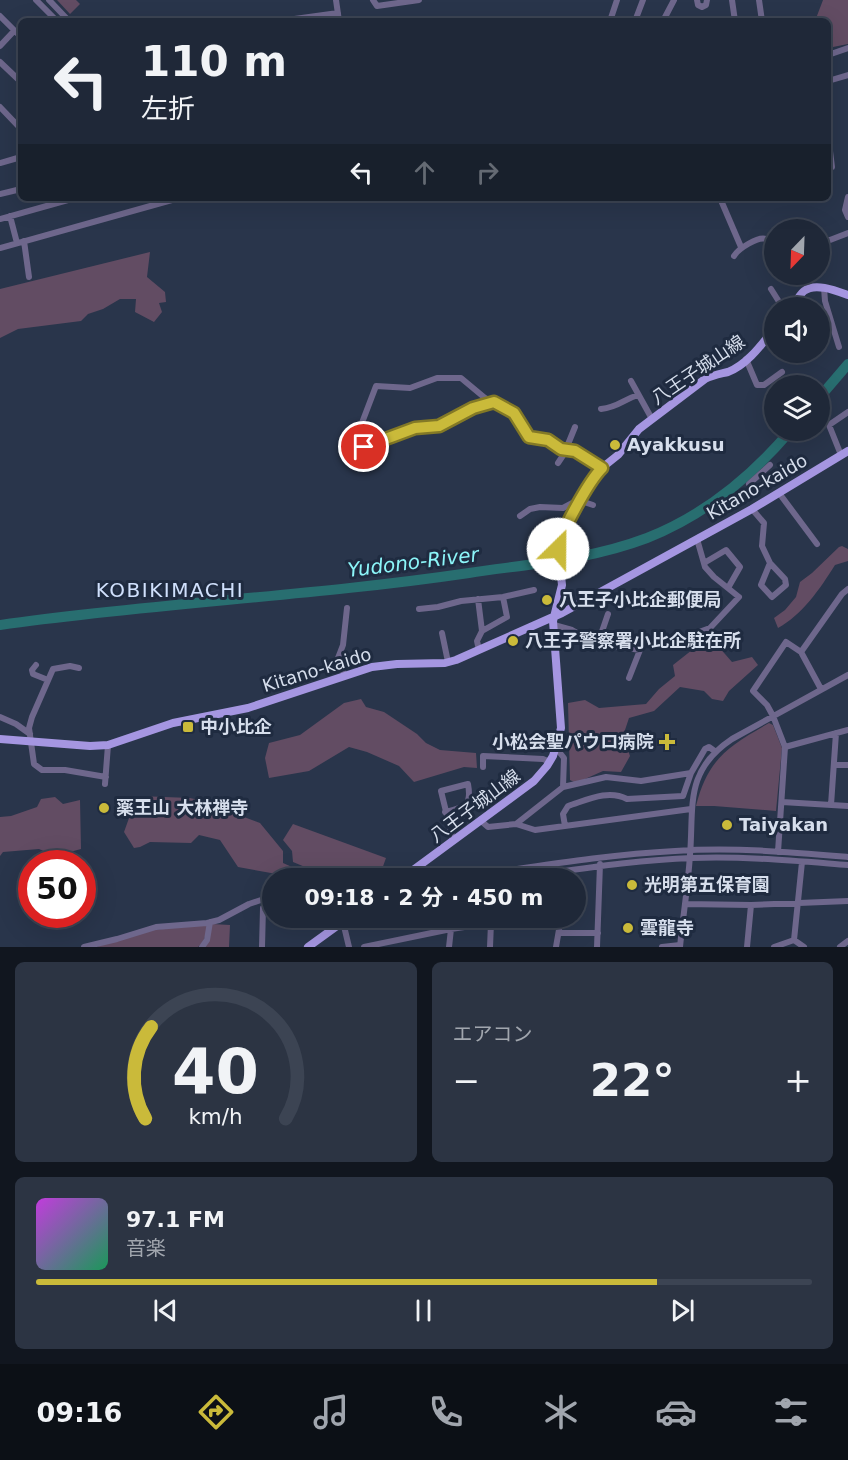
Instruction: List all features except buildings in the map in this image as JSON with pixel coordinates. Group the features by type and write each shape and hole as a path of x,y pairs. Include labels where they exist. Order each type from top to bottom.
{"main road":[{"path":"800,297 809,288 824,288 848,295"},
{"name":"八王子城山線","path":"416,868 534,781 550,762 556,748 562,718 554,621 562,589 558,552 560,540 581,500 602,468 618,455 639,429 705,379 729,371 764,342"},
{"name":"Kitano-kaido","path":"0,739 31,738 90,746 108,745 174,723 248,708 386,665 447,662 554,621 779,493 844,453"},
{"path":"308,947 334,928"}],"street":[{"path":"36,0 54,18"},
{"path":"49,0 66,18"},
{"path":"336,0 339,18"},
{"path":"373,0 377,6 419,0"},
{"path":"611,18 617,0"},
{"path":"635,18 643,0"},
{"path":"665,18 674,0"},
{"path":"697,0 698,5 702,7 706,5 707,0"},
{"path":"732,0 735,18"},
{"path":"759,0 762,18"},
{"path":"314,18 338,13"},
{"path":"0,16 18,34"},
{"path":"0,46 14,31"},
{"path":"831,54 848,48"},
{"path":"0,62 18,79"},
{"path":"831,80 848,75"},
{"path":"0,107 18,126"},
{"path":"0,154 4,162"},
{"path":"831,160 832,168"},
{"path":"0,194 18,190"},
{"path":"848,197 845,210 848,217"},
{"path":"0,219 64,201"},
{"path":"0,248 168,201"},
{"path":"721,201 741,248"},
{"path":"10,216 20,242 29,277"},
{"path":"830,240 848,233"},
{"path":"734,256 741,248 764,238"},
{"path":"824,288 825,301 839,347"},
{"path":"771,289 776,297"},
{"path":"746,359 757,385 764,385 782,372"},
{"path":"494,402 473,408 439,426 415,428 364,447 360,434 376,386 410,388 436,378 461,378 471,388 514,413 529,437 548,440 561,449 575,451 602,468"},
{"path":"631,381 652,419"},
{"path":"601,409 616,407 627,398 638,395"},
{"path":"844,453 830,425 848,412"},
{"path":"558,463 575,427"},
{"path":"749,484 770,465"},
{"path":"779,493 817,544"},
{"path":"520,516 530,509 548,506 563,508 581,500 593,505"},
{"path":"752,508 764,523 762,546 770,563 784,579 786,585 772,597 761,585 770,563"},
{"path":"684,646 688,645 699,632 710,628 739,597 714,577 704,563 697,539"},
{"path":"704,563 726,550 740,567 728,588"},
{"path":"801,652 842,594 848,589"},
{"path":"419,609 534,591"},
{"path":"842,594 848,600"},
{"path":"482,631 507,617 503,597"},
{"path":"478,599 482,631 477,641 479,650"},
{"path":"345,676 338,658 343,645 347,608"},
{"path":"598,643 608,615"},
{"path":"554,621 598,643 640,650 629,678"},
{"path":"442,633 447,662"},
{"path":"778,852 785,747 773,716 766,705 754,694 754,689 786,642 801,652 821,689"},
{"path":"36,665 32,670 33,674 48,680"},
{"path":"79,669 70,666 53,669 32,717 31,738 34,764 39,770 65,770 105,780 108,745"},
{"path":"662,947 680,946 691,850 691,810 697,780 704,767 716,752 735,737 848,675"},
{"path":"0,717 16,724 31,738"},
{"path":"785,747 848,730"},
{"path":"831,805 836,733"},
{"path":"565,826 563,814 568,806 607,794 627,799 683,796 691,773 705,748 709,747 716,752"},
{"path":"556,748 564,758 563,787"},
{"path":"483,767 483,756 543,759 550,762"},
{"path":"835,765 848,765"},
{"path":"516,824 563,787 606,777 641,781 691,773"},
{"path":"445,812 464,807 469,800 468,784 441,791 445,812 453,840"},
{"path":"782,802 848,806"},
{"path":"480,820 488,827 516,824 535,830 691,810"},
{"path":"529,868 602,858 691,850 778,852 848,857"},
{"path":"586,869 690,858 728,857 848,865"},
{"path":"597,947 602,858"},
{"path":"794,940 802,862"},
{"path":"84,947 156,927 219,920 249,903 262,900"},
{"path":"685,904 848,901"},
{"path":"747,947 752,904"},
{"path":"202,947 207,940 210,922"},
{"path":"262,928 262,947"},
{"path":"346,928 349,947"},
{"path":"364,947 398,943 456,928"},
{"path":"490,947 491,928"},
{"path":"556,947 560,928"},
{"path":"449,947 451,929"},
{"path":"559,933 598,933"},
{"path":"774,947 794,940"},
{"path":"794,940 804,947"},
{"path":"840,947 848,941"}],"shaded area":[{"path":"57,0 76,0 80,4 70,14"},
{"path":"823,0 848,0 848,44 831,47 831,18 816,18"},
{"path":"150,252 147,277 165,292 166,302 159,303 162,312 154,322 135,312 136,299 120,299 103,309 88,314 81,321 18,329 0,338 0,289"},
{"path":"842,546 848,549 848,561 835,565 803,609 778,628 774,618 785,610 796,597 800,582"},
{"path":"702,635 711,638 732,662 752,657 758,665 729,691 723,701 712,699 704,691 680,687 654,711 629,718 623,736 630,756 621,772 603,771 576,783 570,780 568,703 585,700 599,708 646,704 675,676 673,665 692,650"},
{"path":"361,699 366,707 384,712 417,734 426,743 440,750 476,753 477,768 464,767 414,782 399,766 349,747 309,771 269,778 265,758 269,743 300,735 344,703"},
{"path":"769,723 773,725 782,748 776,811 696,806 707,776 722,755 742,739"},
{"path":"139,796 190,798 233,808 236,814 260,823 283,851 283,863 294,868 262,868 262,871 238,867 220,840 199,835 191,843 150,842 134,848 124,832 133,807 129,798"},
{"path":"55,797 63,804 80,800 81,849 18,850 3,852 0,856 0,817 11,816 37,807 41,799"},
{"path":"293,824 386,858 382,868 307,868 293,862 292,851 283,840"},
{"path":"209,923 203,943 198,947 96,947 146,931"},
{"path":"212,924 230,925 229,947 205,947"}],"waterway":[{"name":"Yudono-River","path":"830,385 848,364"},
{"name":"Yudono-River","path":"0,625 410,581 559,560 603,551 647,538 688,518 743,479 781,441"}],"place":[{"name":"Ayakkusu","path":"615,445"},
{"name":"八王子小比企郵便局","path":"547,600"},
{"name":"八王子警察署小比企駐在所","path":"513,641"},
{"name":"中小比企","path":"188,727"},
{"name":"小松会聖パウロ病院","path":"667,742"},
{"name":"薬王山 大林禅寺","path":"104,808"},
{"name":"Taiyakan","path":"727,825"},
{"name":"光明第五保育園","path":"632,885"},
{"name":"雲龍寺","path":"628,928"}],"district":[{"name":"KOBIKIMACHI","path":"170,590"}],"route":[{"path":"364,447 415,428 439,426 473,408 494,402 506,407 520,420 527,435 532,439 551,441 561,449 582,454 602,468 581,500 562,536 558,549"}]}
